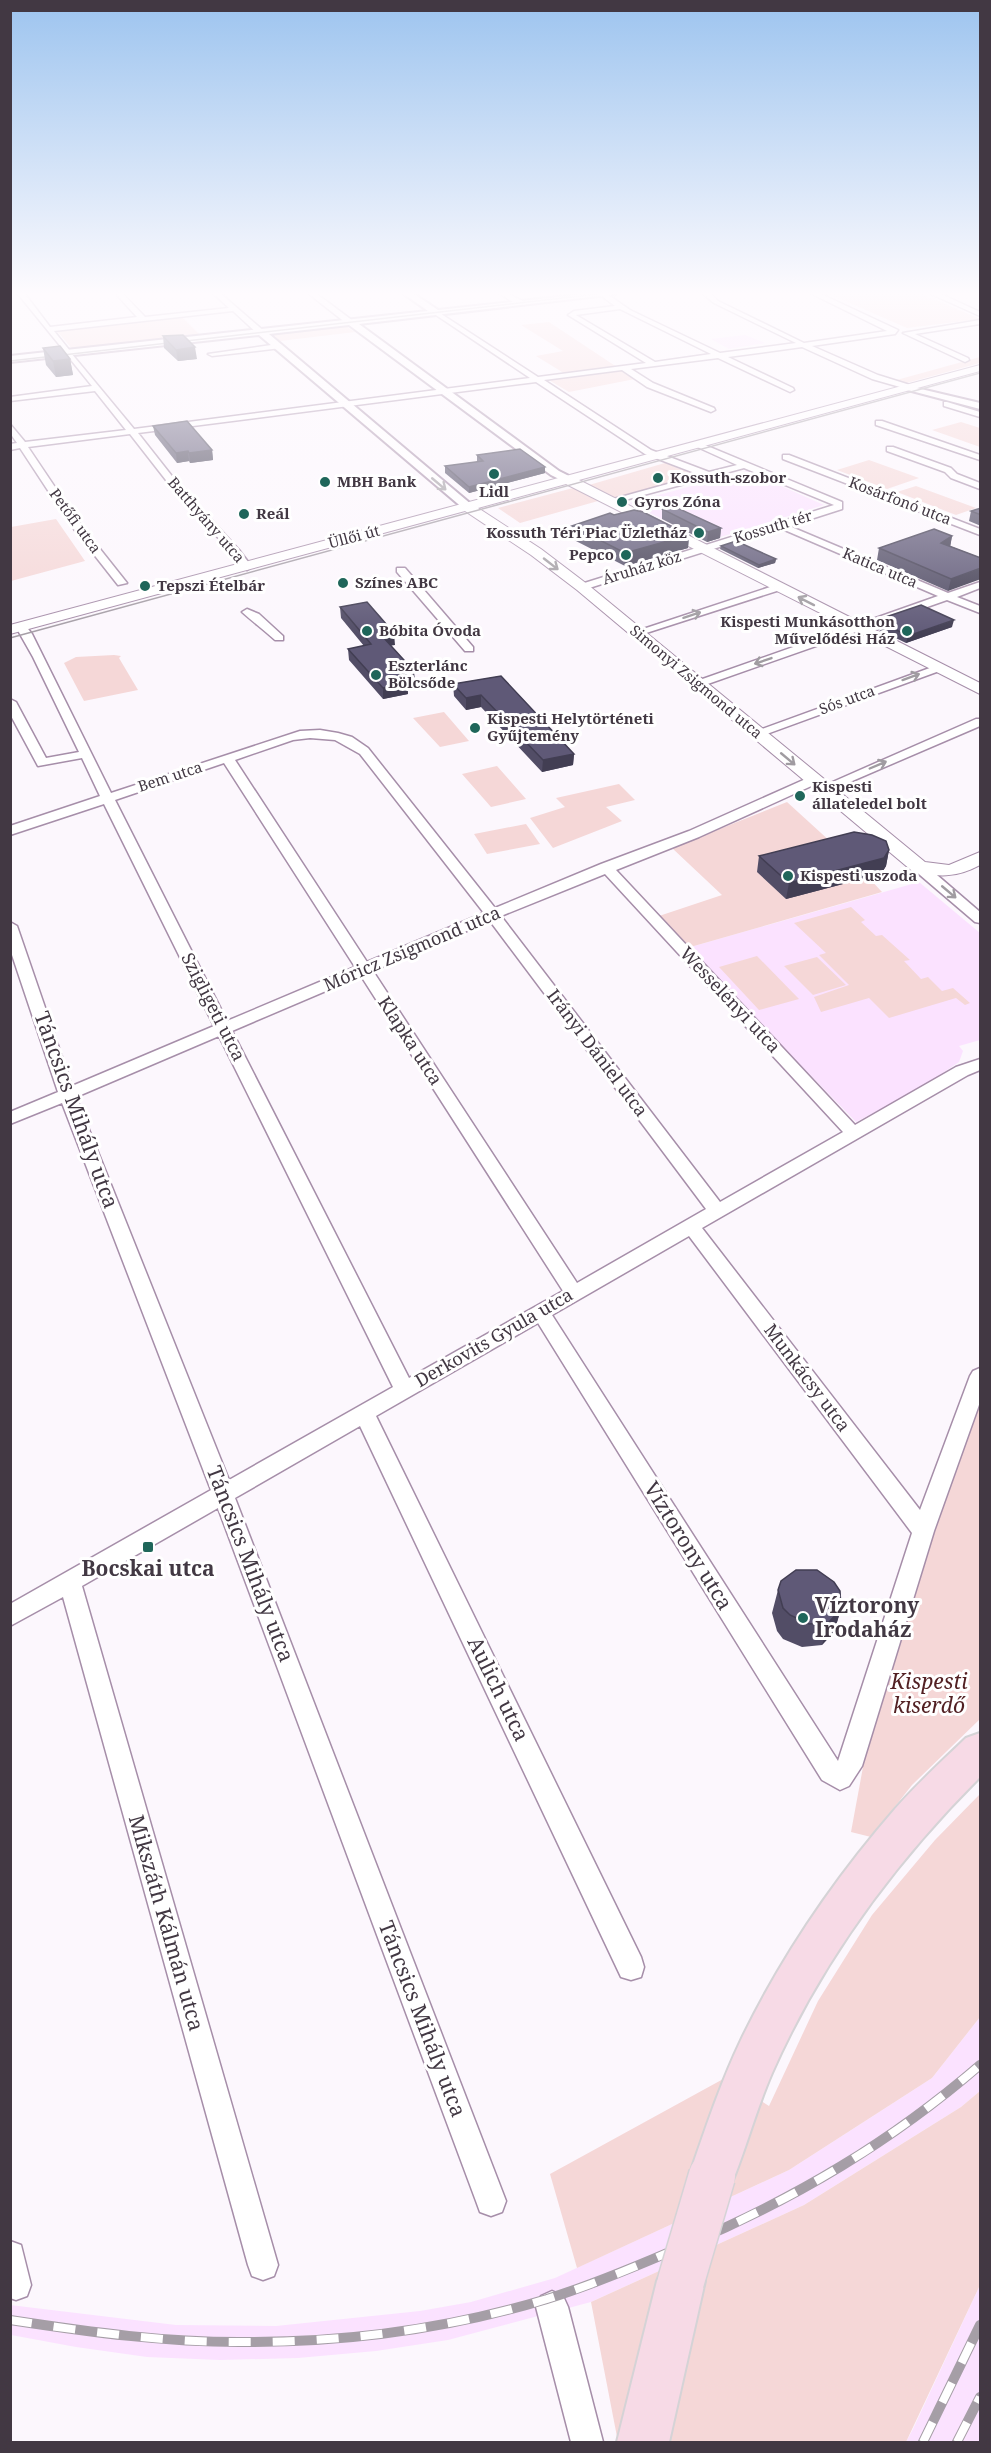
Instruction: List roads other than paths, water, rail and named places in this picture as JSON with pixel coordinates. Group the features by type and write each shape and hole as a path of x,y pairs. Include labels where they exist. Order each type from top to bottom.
{"main road":[{"name":"Üllői út","path":"16,628 829,408"},
{"path":"567,479 981,690"},
{"name":"Simonyi Zsigmond utca","path":"468,507 536,552 582,587 918,866 932,871 952,872 981,858"},
{"path":"643,2442 681,2280 712,2176 742,2090 777,2019 819,1945 855,1892 911,1821 981,1751"}],"street":[{"name":"Batthyány utca","path":"114,408 172,482 247,567"},
{"path":"10,447 312,408"},
{"path":"351,408 468,507"},
{"path":"468,408 567,479"},
{"path":"582,408 655,455 708,475"},
{"path":"707,408 711,410"},
{"path":"960,408 981,416"},
{"path":"879,423 981,458"},
{"name":"Petőfi utca","path":"10,426 73,522 122,583"},
{"name":"Kossuth tér","path":"697,445 839,504 838,507 704,548"},
{"path":"890,449 948,470 954,476 981,486"},
{"name":"Kosárfonó utca","path":"786,457 981,532"},
{"path":"613,502 745,465"},
{"name":"Katica utca","path":"780,525 981,610"},
{"name":"Áruház köz","path":"582,587 704,548"},
{"path":"861,560 872,556"},
{"path":"401,570 469,649"},
{"path":"698,684 980,586"},
{"path":"636,633 779,587"},
{"path":"247,612 255,616 279,638"},
{"name":"Szigligeti utca","path":"16,628 27,634 39,657 404,1389"},
{"name":"Sós utca","path":"757,733 938,668"},
{"path":"10,702 42,763 86,754"},
{"name":"Móricz Zsigmond utca","path":"10,1119 606,867 981,722"},
{"name":"Bem utca","path":"10,831 298,735 332,734"},
{"name":"Irányi Dániel utca","path":"332,734 343,737 364,751 477,894 717,1210"},
{"name":"Klapka utca","path":"228,759 574,1293"},
{"name":"Simonyi Zsigmond utca","path":"918,866 981,919"},
{"name":"Wesselényi utca","path":"606,867 853,1133"},
{"path":"477,894 495,902 519,903"},
{"name":"Táncsics Mihály utca","path":"10,926 67,1095 223,1493 491,2201"},
{"name":"Derkovits Gyula utca","path":"10,1616 717,1210 853,1133 979,1067"},
{"name":"Munkácsy utca","path":"690,1226 923,1531"},
{"name":"Víztorony utca","path":"540,1311 831,1772 840,1778 846,1774 850,1766 923,1531"},
{"path":"923,1531 981,1376"},
{"name":"Aulich utca","path":"364,1412 631,1967"},
{"name":"Mikszáth Kálmán utca","path":"70,1582 262,2265"},
{"path":"552,2307 587,2442"}],"tram line":[{"path":"10,638 850,408"}],"railway":[{"path":"10,2320 159,2339 219,2342 287,2341 400,2331 511,2309 565,2293 618,2273 688,2244 767,2207 877,2143 912,2119 980,2065"},
{"path":"923,2442 980,2325"},
{"path":"957,2442 980,2397"}],"place":[{"name":"Lidl","path":"494,474"},
{"name":"Kossuth-szobor","path":"658,478"},
{"name":"MBH Bank","path":"325,482"},
{"name":"Gyros Zóna","path":"622,502"},
{"name":"Reál","path":"244,514"},
{"name":"Kossuth Téri Piac Üzletház","path":"699,533"},
{"name":"Pepco","path":"626,555"},
{"name":"Színes ABC","path":"343,583"},
{"name":"Tepszi Ételbár","path":"145,586"},
{"name":"Bóbita Óvoda","path":"367,631"},
{"name":"Kispesti Munkásotthon Művelődési Ház","path":"907,631"},
{"name":"Eszterlánc Bölcsőde","path":"376,675"},
{"name":"Kispesti Helytörténeti Gyűjtemény","path":"475,728"},
{"name":"Kispesti állateledel bolt","path":"800,796"},
{"name":"Kispesti uszoda","path":"788,876"},
{"name":"Bocskai utca","path":"148,1547"},
{"name":"Víztorony Irodaház","path":"803,1618"}],"park label":[{"name":"Kispesti kiserdő","path":"929,1694"}]}
